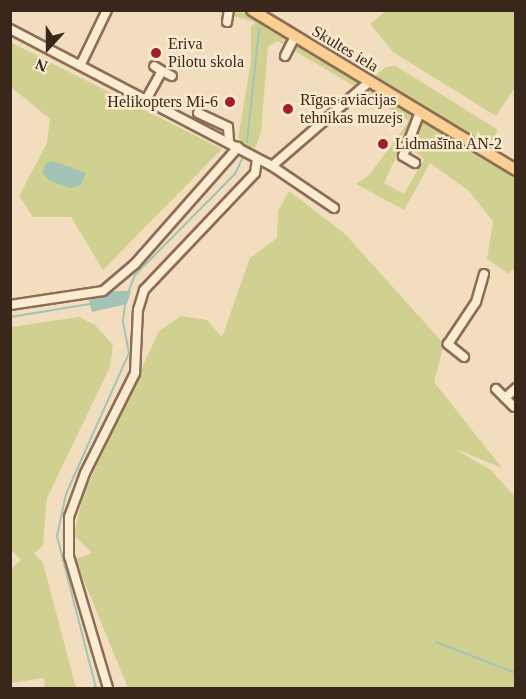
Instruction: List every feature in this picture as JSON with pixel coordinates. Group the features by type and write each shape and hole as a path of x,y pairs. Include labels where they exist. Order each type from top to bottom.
{"main road":[{"name":"Skultes iela","path":"252,10 516,170"}],"lane":[{"path":"81,64 107,10"},
{"path":"227,22 228,10"},
{"path":"10,29 229,142 272,166 334,208"},
{"path":"285,56 295,36"},
{"path":"147,98 158,69 172,76"},
{"path":"272,166 354,99 370,81"},
{"path":"415,163 404,156 420,112"},
{"path":"198,113 228,127 229,142"},
{"path":"10,305 103,291 135,264 238,147"},
{"path":"108,688 69,556 69,517 85,473 135,373 138,310 144,290 255,173 257,159"},
{"path":"464,357 448,344 476,302 484,274"},
{"path":"505,398 516,388"},
{"path":"496,389 514,407"}],"green space":[{"path":"213,11 247,13 356,77 360,81 359,89 278,41 268,46 261,132 255,148 246,146 238,138 251,61 251,27 255,22"},
{"path":"386,11 515,11 515,87 496,116 393,52 370,24"},
{"path":"10,42 222,149 103,270 71,217 33,217 19,196 47,143 50,119 11,87"},
{"path":"396,66 498,130 488,147 373,78 386,67"},
{"path":"374,90 415,115 384,183 404,194 424,159 409,148 423,118 515,174 515,267 509,274 487,259 493,221 469,191 430,163 404,210 356,184 370,174 409,121 364,93"},
{"path":"289,191 345,234 444,344 434,382 502,468 453,448 491,470 515,497 515,688 128,688 75,559 92,553 74,535 83,495 159,331 181,316 207,320 222,337 250,258 277,238 278,211"},
{"path":"79,317 95,325 113,345 110,367 47,498 43,546 34,553 43,563 76,688 45,688 44,678 11,683 11,569 21,560 10,548 11,327"}],"shaded area":[{"path":"53,161 86,173 81,185 70,188 50,181 42,173 46,163"},
{"path":"115,291 131,291 127,304 92,312 89,300"}],"waterway":[{"path":"247,142 259,29"},
{"path":"128,293 135,275 235,174 242,159"},
{"path":"10,317 90,304"},
{"path":"96,688 57,536 66,494 129,353 123,321 125,304"},
{"path":"436,642 516,673"}],"place":[{"name":"Eriva Pilotu skola","path":"156,53"},
{"name":"Helikopters Mi-6","path":"230,102"},
{"name":"Rīgas aviācijas tehnikas muzejs","path":"288,109"},
{"name":"Lidmašīna AN-2","path":"383,144"}]}
